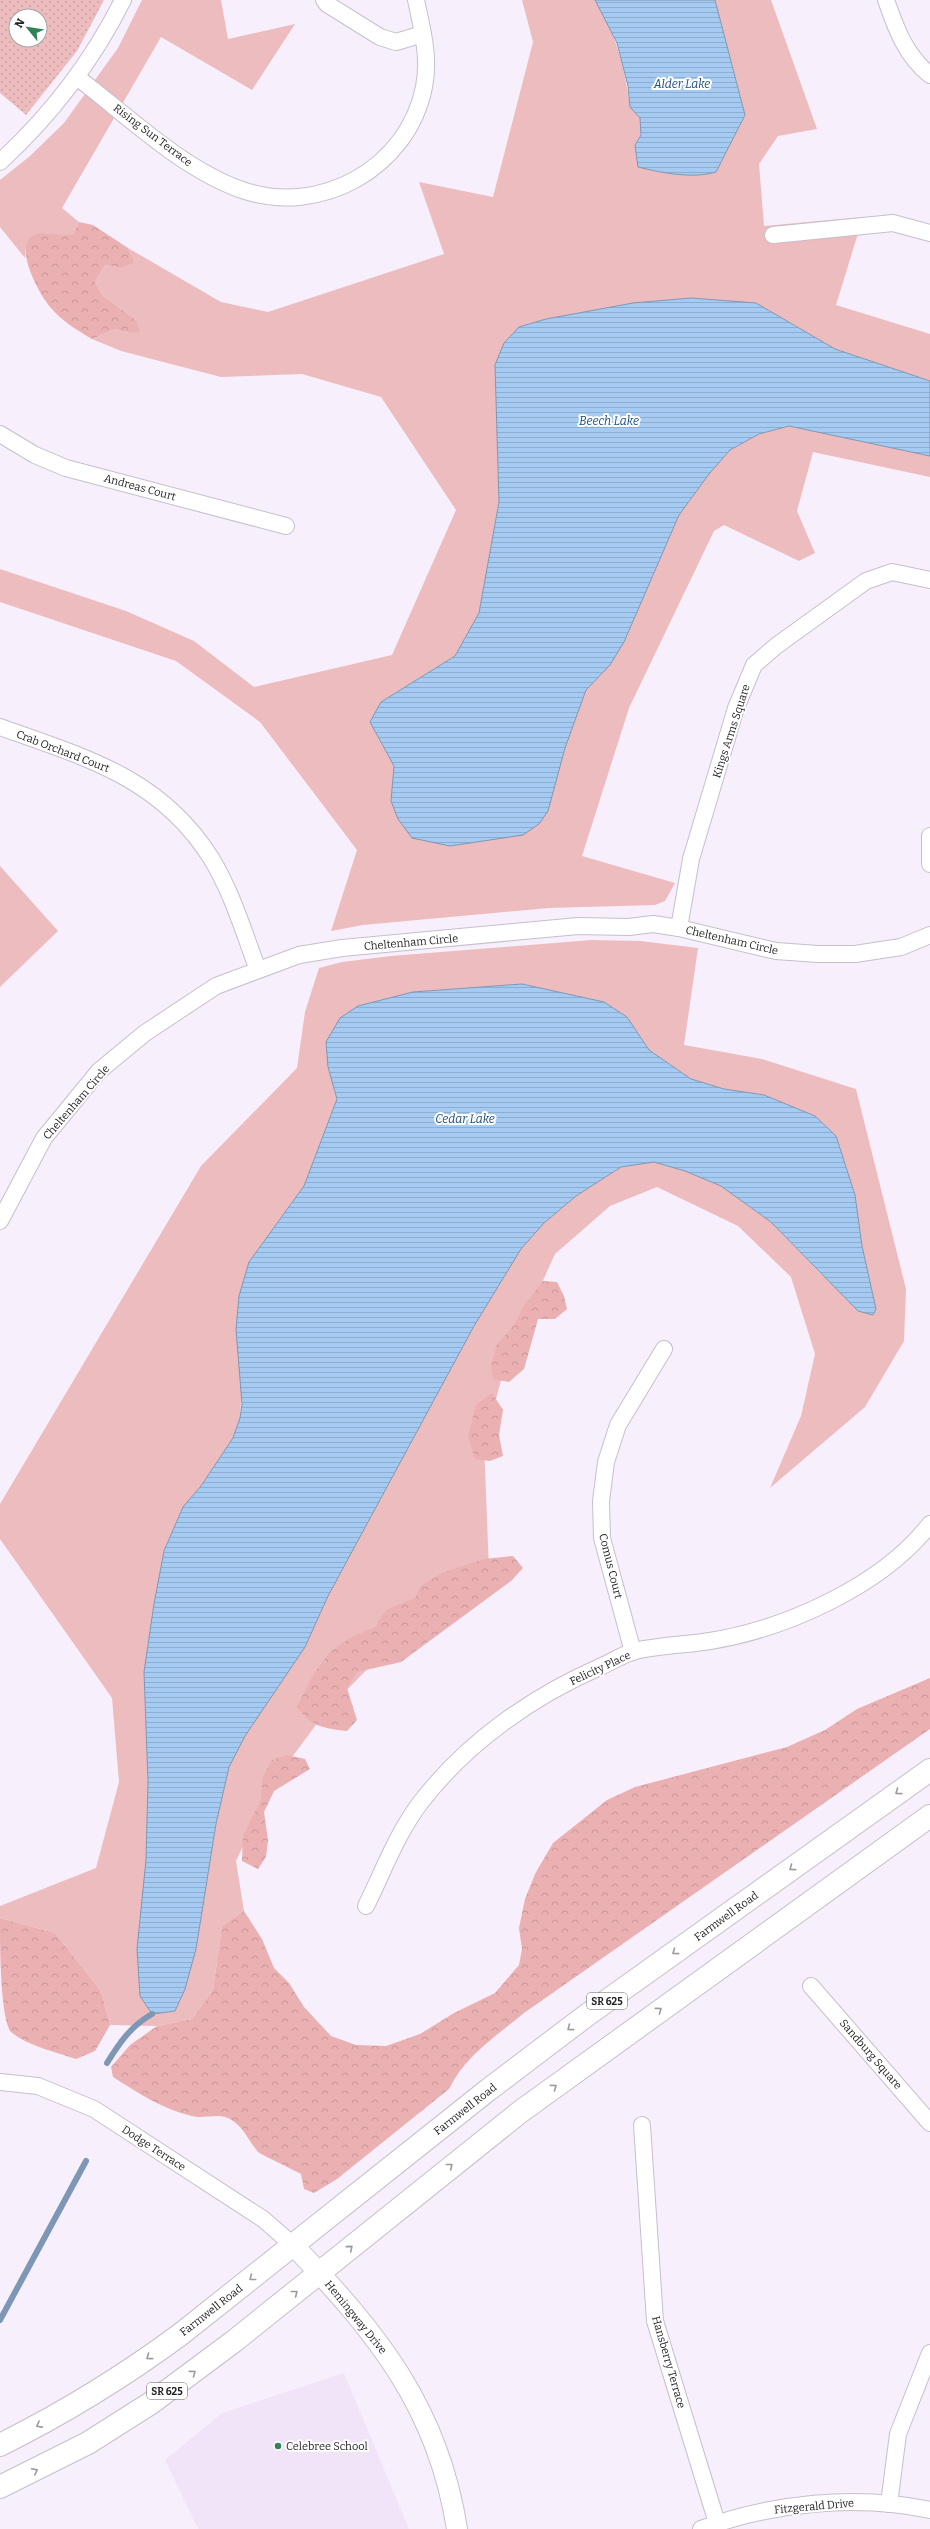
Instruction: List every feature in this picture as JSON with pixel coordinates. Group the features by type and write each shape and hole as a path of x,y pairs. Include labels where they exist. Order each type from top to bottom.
{"main road":[{"name":"Farmwell Road","path":"0,2445 77,2404 132,2370 294,2246 488,2090 587,2015 930,1770"},
{"name":"SR 625","path":"0,2487 88,2443 151,2403 320,2273 520,2112 930,1816"}],"street":[{"path":"0,162 51,112 78,78 124,0"},
{"path":"324,0 327,4 380,37 396,42 423,34"},
{"name":"Rising Sun Terrace","path":"78,78 180,157 227,183 247,192 275,197 309,196 325,193 356,180 386,158 405,134 413,119 424,87 426,54 416,0"},
{"path":"886,0 896,29 906,49 930,75"},
{"path":"773,235 893,223 930,233"},
{"name":"Andreas Court","path":"0,434 35,455 66,468 286,526"},
{"name":"Kings Arms Square","path":"679,928 691,858 736,708 754,665 776,646 866,581 892,572 930,580"},
{"name":"Crab Orchard Court","path":"0,727 103,764 135,782 164,803 189,829 211,858 227,891 258,970"},
{"path":"930,836 930,864"},
{"name":"Cheltenham Circle","path":"0,1221 44,1138 99,1071 145,1033 216,986 299,955 342,948 578,926 629,927 653,924 679,928 776,951 818,954 855,954 901,948 930,935"},
{"name":"Comus Court","path":"633,1652 602,1538 601,1501 606,1462 618,1425 664,1349"},
{"name":"Felicity Place","path":"366,1906 406,1824 421,1802 461,1756 527,1707 566,1683 633,1652 682,1643 709,1641 800,1616 846,1592 889,1564 930,1524"},
{"name":"Sandburg Square","path":"811,1986 930,2123"},
{"name":"Dodge Terrace","path":"0,2082 38,2086 94,2109 263,2219 294,2246"},
{"name":"Hansberry Terrace","path":"642,2125 654,2321 717,2523"},
{"name":"Hemingway Drive","path":"294,2246 368,2327 400,2372 438,2450 451,2493 457,2529"},
{"path":"889,2504 898,2434 930,2353"},
{"name":"Fitzgerald Drive","path":"701,2529 750,2514 790,2507 833,2503 889,2504 930,2510"}],"shaded area":[{"path":"0,0 104,0 77,51 26,115 0,93"},
{"path":"142,0 221,0 228,39 295,24 252,90 161,37 62,208 79,222 73,234 62,237 46,233 26,246 25,258 0,227 0,180 30,156 64,123 118,48"},
{"path":"522,0 595,0 609,26 622,62 630,105 640,118 642,130 635,145 653,171 707,174 716,172 745,115 715,0 771,0 817,129 778,136 759,164 764,226 863,217 836,305 930,334 930,381 835,349 756,303 691,298 633,303 546,319 519,327 495,365 499,502 479,613 455,656 381,702 370,722 394,766 391,801 450,846 482,840 565,748 586,690 610,665 624,642 679,515 709,474 730,450 759,434 789,426 930,456 930,477 813,452 797,511 815,553 799,561 724,525 714,531 629,708 582,856 675,883 665,901 655,905 549,908 363,925 331,931 357,850 260,722 176,661 0,602 0,569 126,611 194,641 254,687 392,655 456,510 381,397 302,374 221,377 121,351 92,339 115,329 129,333 136,320 103,296 95,282 105,265 122,268 135,263 128,248 221,302 268,312 444,254 419,182 493,197 533,42"},
{"path":"0,866 58,931 0,987"},
{"path":"591,940 640,941 698,948 684,1045 762,1059 856,1089 906,1289 904,1341 865,1407 770,1488 801,1416 815,1354 791,1277 738,1226 657,1187 610,1206 555,1254 506,1362 484,1443 489,1570 399,1637 327,1710 275,1780 236,1861 244,1911 222,1926 213,1990 192,2019 157,2026 110,2025 101,1991 55,1933 0,1918 0,1906 96,1868 119,1782 112,1698 0,1539 0,1504 201,1166 297,1068 305,1012 319,968 342,962 391,956","holes":["522,984 604,1002 627,1017 649,1050 691,1079 724,1089 764,1095 815,1116 836,1136 855,1195 862,1246 822,1275 771,1222 721,1186 685,1171 654,1162 621,1167 576,1196 544,1223 521,1249 474,1326 328,1596 305,1647 245,1736 229,1767 216,1824 196,1949 146,1860 148,1781 144,1672 154,1604 164,1551 183,1507 201,1486 233,1438 240,1418 249,1262 304,1186 337,1099 328,1067 413,992"]},
{"name":"Celebree School","path":"344,2373 409,2529 198,2529 165,2460 222,2413"}],"green space":[{"path":"79,222 93,225 128,248 135,263 122,268 105,265 95,282 103,296 136,320 140,332 129,333 115,329 92,339 60,317 46,302 35,283 27,260 26,249 28,241 34,235 43,233 62,235 73,234"},
{"path":"543,1281 557,1282 564,1296 567,1309 555,1319 538,1319 524,1369 509,1382 493,1379 491,1366 497,1345 514,1325 524,1306"},
{"path":"492,1393 503,1410 499,1435 503,1456 490,1461 475,1459 468,1437 476,1405"},
{"path":"513,1556 523,1568 511,1581 401,1662 357,1672 347,1688 357,1720 347,1731 331,1729 313,1723 302,1714 297,1707 313,1675 330,1652 350,1638 375,1627 386,1610 415,1598 421,1586 442,1573 484,1559"},
{"path":"930,1678 930,1729 524,2013 492,2038 472,2057 456,2077 449,2089 337,2179 314,2193 304,2189 301,2174 258,2152 242,2129 228,2118 219,2116 196,2117 181,2113 160,2105 113,2077 111,2067 130,2045 157,2026 192,2019 213,1990 222,1926 244,1911 262,1939 274,1968 289,1983 304,2007 331,2036 356,2045 386,2046 420,2034 454,2013 495,1993 519,1965 522,1949 519,1928 525,1899 535,1874 553,1843 607,1800 635,1787 787,1747 825,1730 857,1709"},
{"path":"287,1755 305,1759 310,1769 274,1791 264,1812 268,1840 266,1857 258,1869 242,1861 243,1836 261,1800 263,1777 272,1760"},
{"path":"0,1918 55,1933 101,1991 110,2025 95,2051 76,2059 34,2045 11,2032 7,2024 3,1996"}],"water":[{"name":"Alder Lake","path":"595,0 715,0 745,115 716,172 688,175 667,173 638,167 635,145 641,135 640,118 630,107 628,86 617,43"},
{"name":"Beech Lake","path":"691,298 756,303 835,349 930,381 930,456 789,426 759,434 730,450 709,474 679,515 624,642 610,665 586,690 565,748 548,811 539,824 523,835 450,846 412,838 398,819 391,801 394,766 370,722 381,702 455,656 479,613 499,502 495,365 504,343 519,327 546,319 633,303"},
{"name":"Cedar Lake","path":"522,984 604,1002 627,1017 649,1050 691,1079 724,1089 764,1095 815,1116 836,1136 855,1195 862,1246 876,1309 873,1315 858,1311 771,1222 721,1186 685,1171 654,1162 621,1167 576,1196 544,1223 521,1249 474,1326 328,1596 305,1647 245,1736 229,1767 216,1824 196,1949 185,1989 175,2011 152,2014 140,1996 137,1949 146,1860 148,1781 144,1672 154,1604 164,1551 183,1507 201,1486 233,1438 240,1418 242,1404 236,1329 239,1296 249,1262 304,1186 337,1099 328,1067 326,1042 340,1018 358,1006 413,992"}],"waterway":[{"path":"107,2063 126,2035 152,2014"},
{"path":"0,2320 86,2161"}],"place":[{"name":"Celebree School","path":"278,2446"}]}
